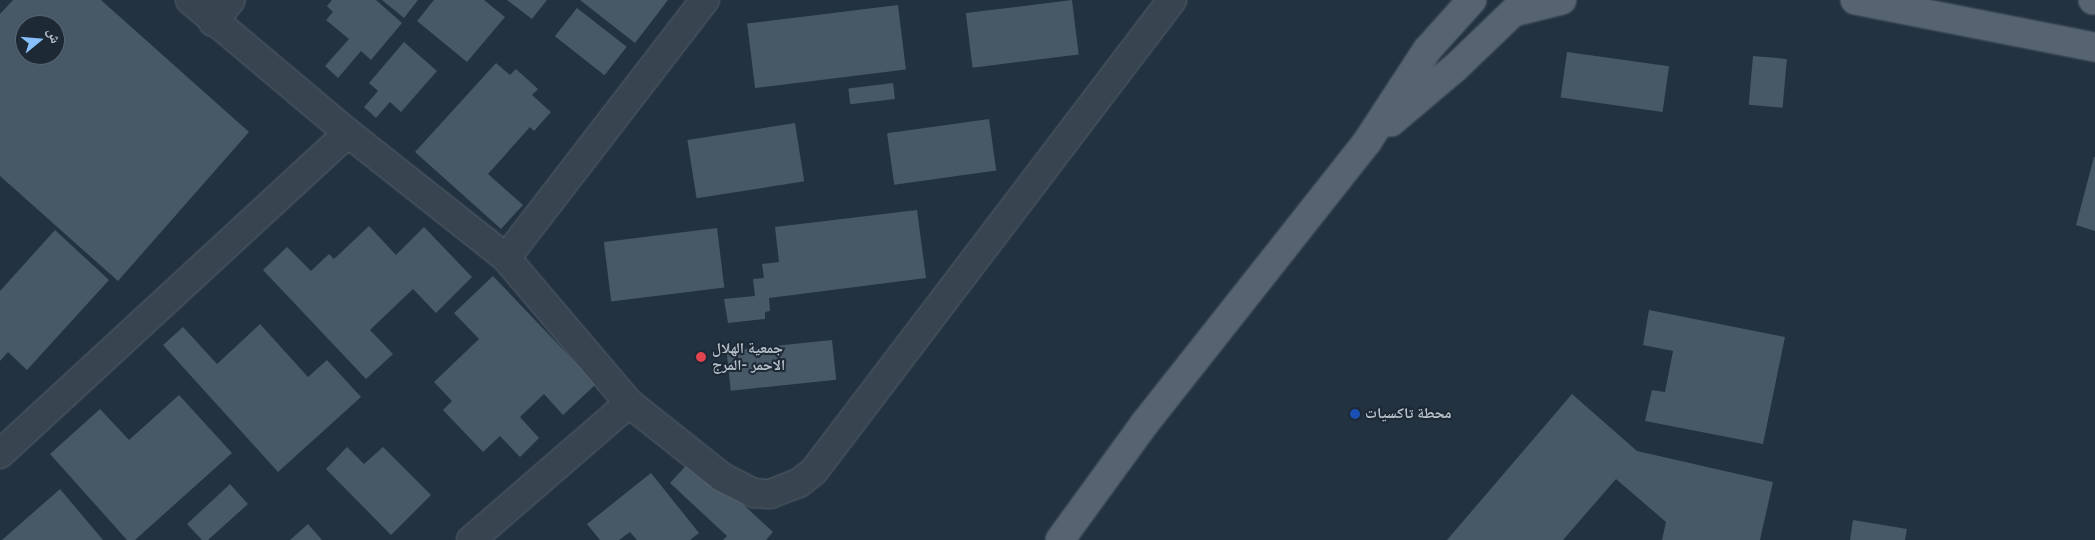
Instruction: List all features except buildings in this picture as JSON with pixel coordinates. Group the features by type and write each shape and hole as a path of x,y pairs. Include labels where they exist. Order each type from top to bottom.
{"main road":[{"path":"1060,540 1145,423 1366,142 1427,50 1472,0"},
{"path":"1366,142 1522,5 1562,0"},
{"path":"1855,0 2095,47"}],"street":[{"path":"190,0 213,22 348,133 506,258 629,403 722,477 742,488 770,494 799,483 820,464 1172,0"},
{"path":"213,22 231,0"},
{"path":"506,258 705,0"},
{"path":"0,454 348,133"},
{"path":"471,540 629,403"}],"place":[{"name":"جمعية الهلال الاحمر -المرج","path":"701,357"},
{"name":"محطة تاكسيات","path":"1355,414"}]}
